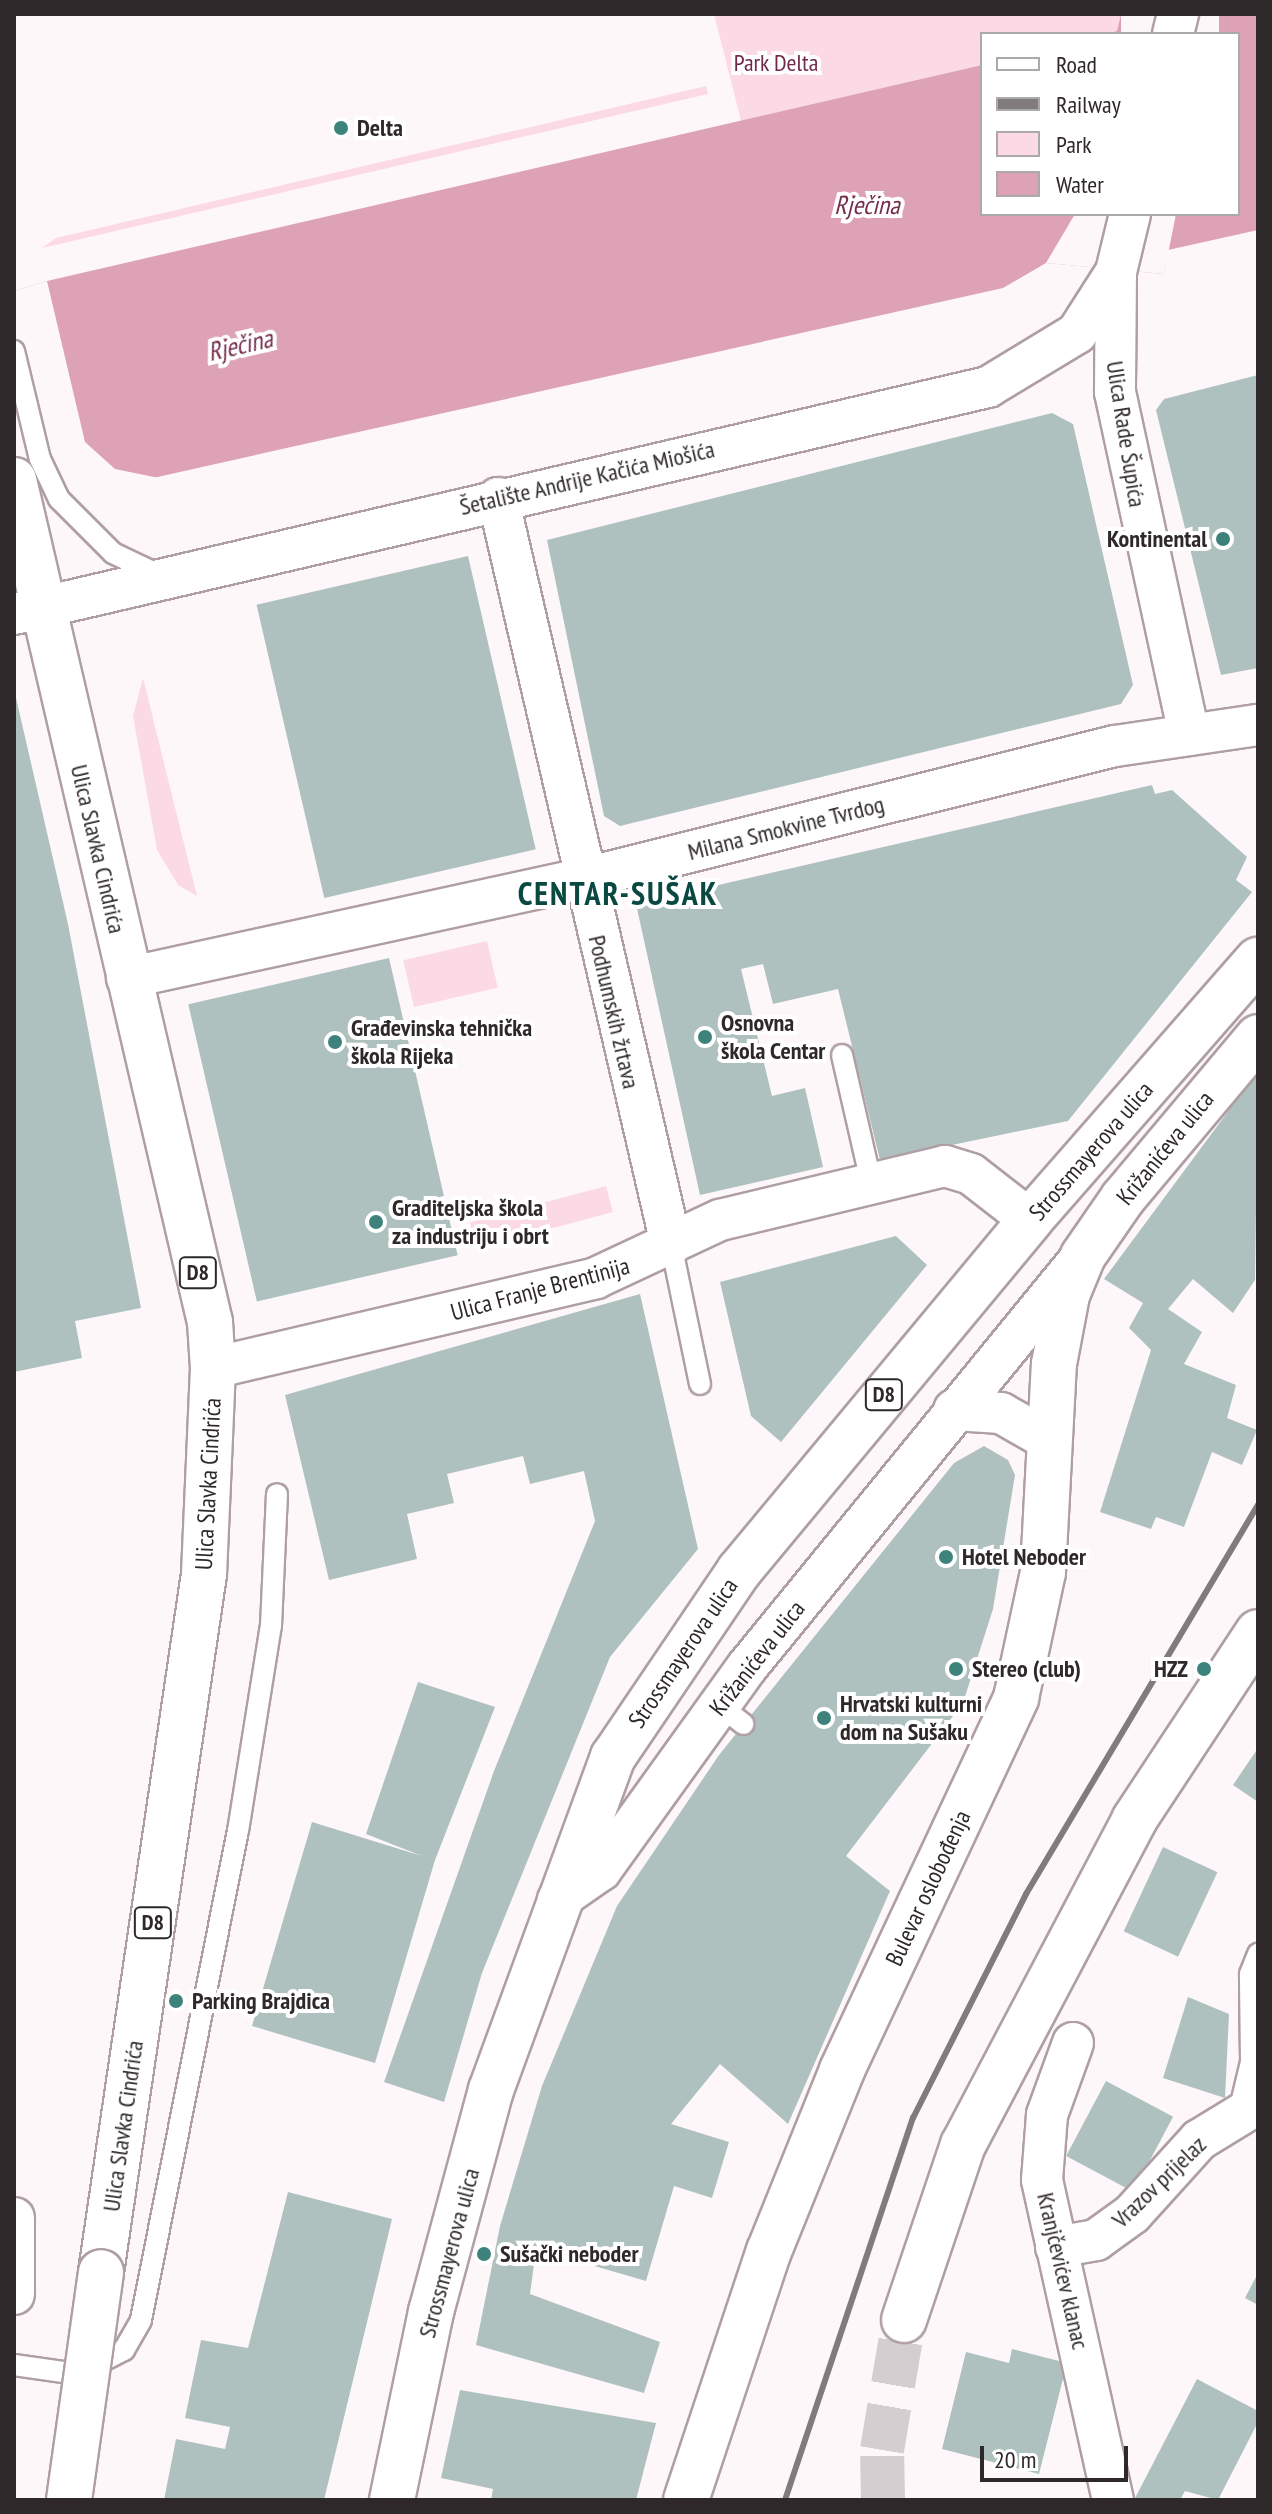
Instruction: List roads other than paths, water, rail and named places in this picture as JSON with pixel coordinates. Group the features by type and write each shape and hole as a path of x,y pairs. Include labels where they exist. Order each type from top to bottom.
{"main road":[{"name":"Ulica Slavka Cindrića","path":"31,495 29,610 127,978 210,1322 213,1368 204,1574 69,2500"},
{"name":"Strossmayerova ulica","path":"392,2500 431,2312 491,2090 558,1900 613,1757 739,1571 1030,1220 1258,960"},
{"name":"Križanićeva ulica","path":"1083,1256 1258,1037"},
{"name":"Bulevar oslobođenja","path":"686,2500 769,2251 842,2070 1016,1698 1043,1572 1058,1332 1083,1256"},
{"path":"904,2320 963,2145 1134,1820 1258,1632"}],"street":[{"path":"1116,272 1130,216"},
{"name":"Šetalište Andrije Kačića Miošića","path":"29,610 498,498 988,387 1077,333 1116,272"},
{"name":"Ulica Rade Šupića","path":"1116,272 1122,437 1189,735"},
{"name":"Podhumskih žrtava","path":"498,498 671,1244"},
{"name":"Milana Smokvine Tvrdog","path":"127,978 585,878 1109,747 1258,725"},
{"name":"Ulica Franje Brentinija","path":"213,1368 596,1278 720,1220 945,1166 971,1174 1030,1220"},
{"name":"Križanićeva ulica","path":"558,1900 601,1870 731,1715 954,1410 1083,1256"},
{"path":"954,1410 1001,1413 1050,1441"},
{"name":"Kranjčevićev klanac","path":"1073,2043 1047,2115 1042,2180 1113,2500"},
{"name":"Vrazov prijelaz","path":"1056,2247 1096,2240 1132,2214 1199,2140 1248,2110"},
{"path":"14,2218 14,2294"}],"lane":[{"path":"14,351 40,459 31,495 113,553 163,576"},
{"path":"842,1055 871,1182"},
{"name":"Podhumskih žrtava","path":"671,1244 700,1384"},
{"path":"14,2365 77,2374 124,2350 141,2320 238,1831 271,1626 277,1494"},
{"path":"1248,2110 1250,1974 1258,1954"}],"water":[{"name":"Rječina","path":"1121,14 1258,14 1258,230 1168,250 1164,274 1046,263 1003,288 14,509 14,291 47,281 980,65 980,216 1240,216 1240,32 1113,32 1117,31"}],"tunnel":[{"path":"883,2500 882,2450 904,2320"}],"railway":[{"path":"785,2500 913,2118 1026,1894 1258,1505"}],"place":[{"name":"Delta","path":"341,128"},
{"name":"Kontinental","path":"1223,539"},
{"name":"Osnovna škola Centar","path":"705,1037"},
{"name":"Građevinska tehnička škola Rijeka","path":"335,1042"},
{"name":"Graditeljska škola za industriju i obrt","path":"376,1222"},
{"name":"Hotel Neboder","path":"946,1557"},
{"name":"Stereo (club)","path":"956,1669"},
{"name":"HZZ","path":"1204,1669"},
{"name":"Hrvatski kulturni dom na Sušaku","path":"824,1718"},
{"name":"Parking Brajdica","path":"176,2001"},
{"name":"Sušački neboder","path":"484,2254"}],"district":[{"name":"CENTAR-SUŠAK","path":"618,893"}],"park label":[{"name":"Park Delta","path":"776,63"}]}
